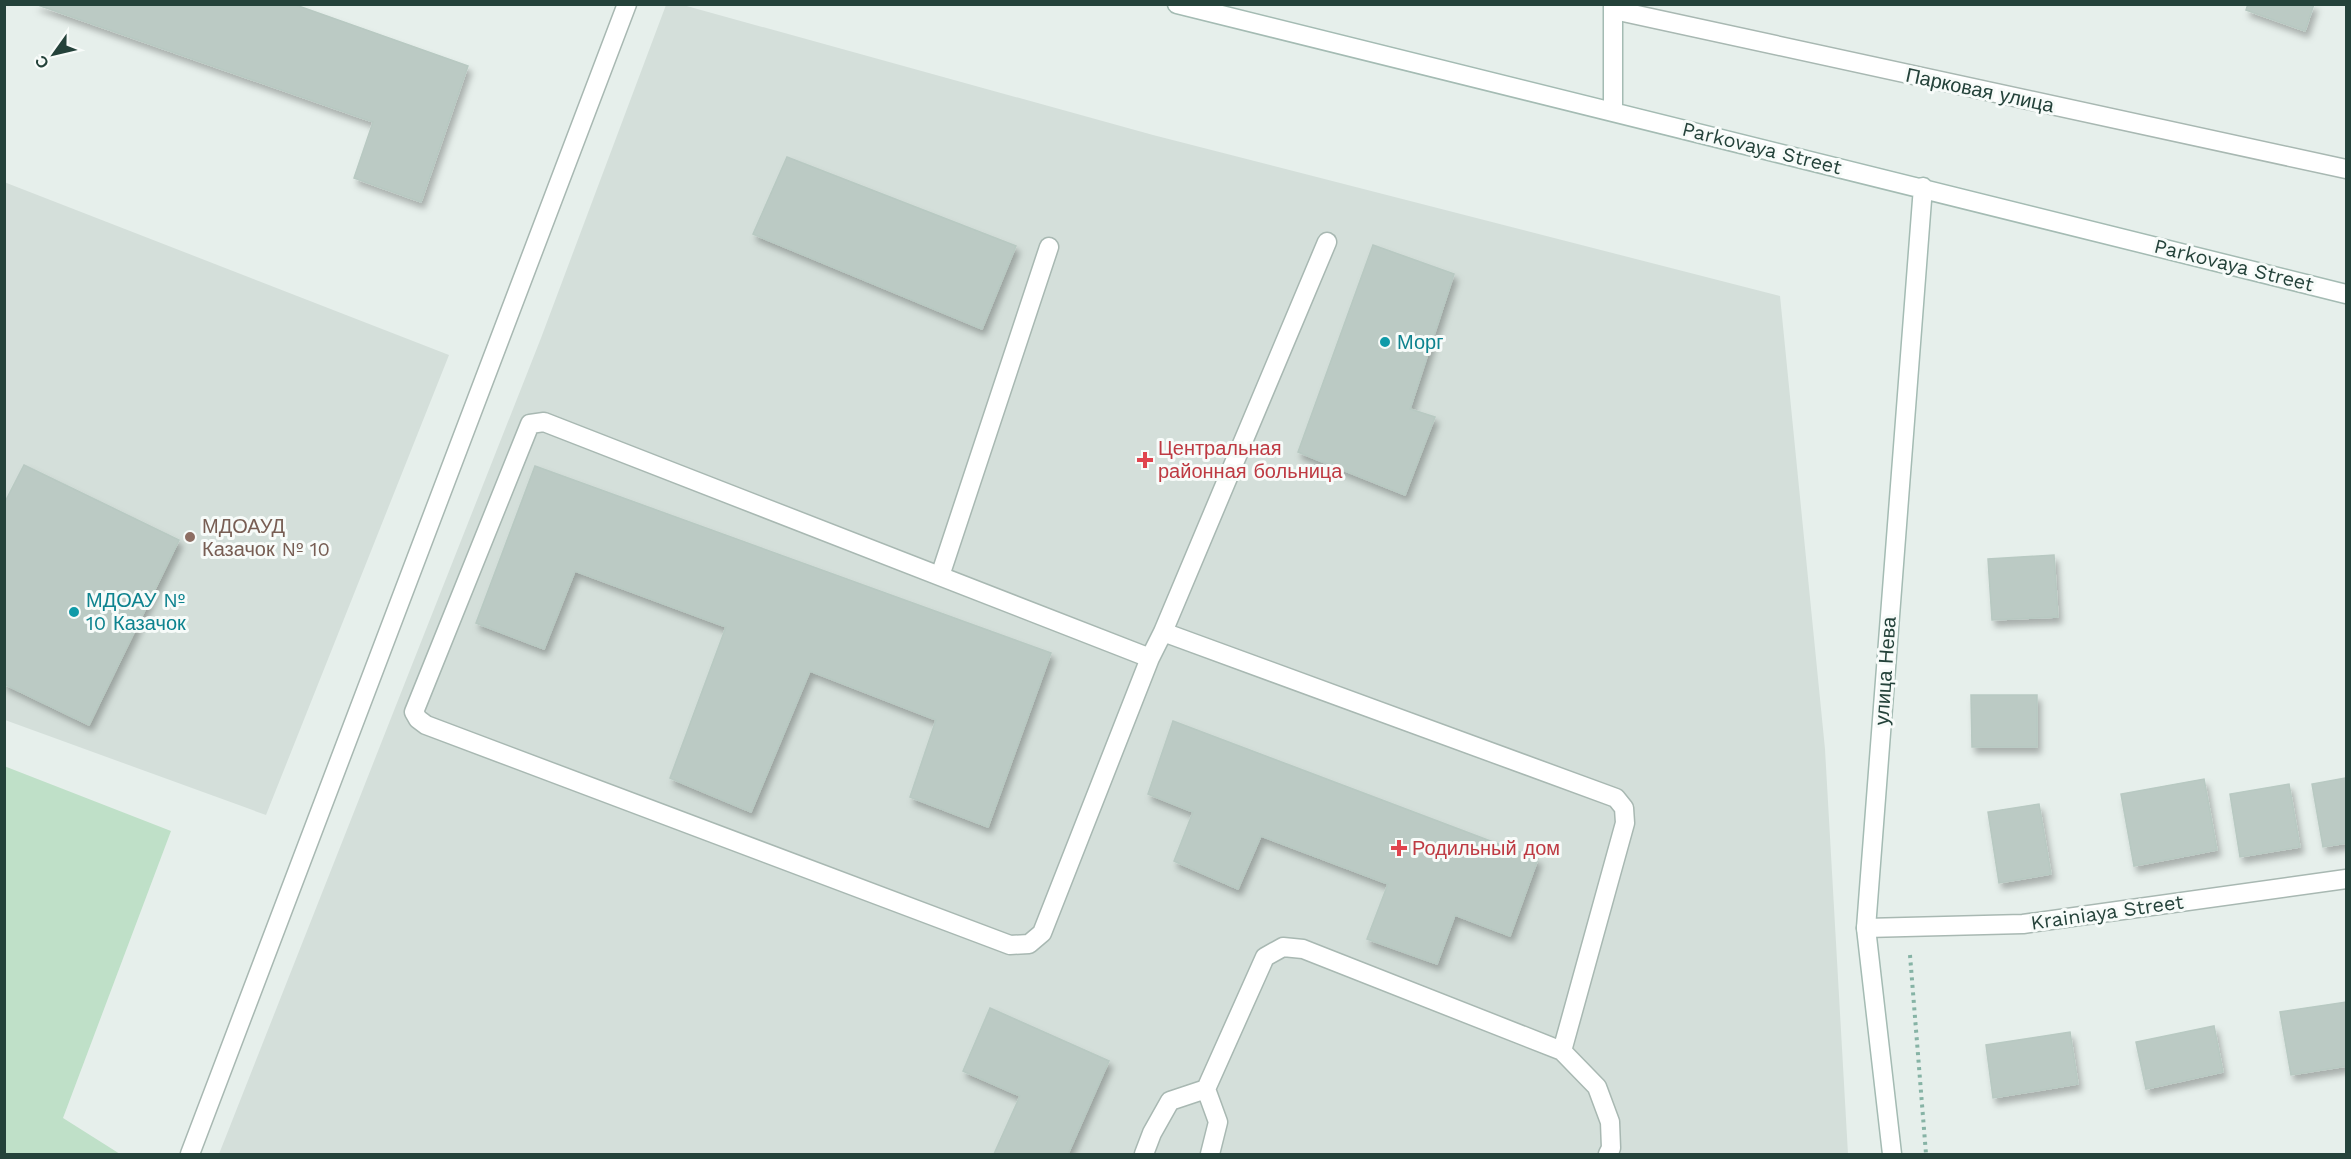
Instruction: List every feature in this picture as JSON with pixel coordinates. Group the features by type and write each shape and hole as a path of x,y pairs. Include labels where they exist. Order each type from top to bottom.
{"main road":[{"path":"190,1155 627,4"},
{"name":"Parkovaya Street","path":"1178,4 1923,187 2346,294"},
{"path":"1613,7 1613,112"},
{"name":"Парковая улица","path":"1613,7 2346,169"},
{"name":"улица Нева","path":"1892,1155 1866,928 1923,187"},
{"path":"1150,658 544,422 530,424 414,712 418,719 426,725 1010,945 1029,944 1042,933 1150,658 1327,242"},
{"path":"940,576 1048,247"},
{"path":"1163,632 1616,798 1624,808 1625,823 1562,1051"},
{"name":"Krainiaya Street","path":"1866,928 2023,924 2346,879"},
{"path":"1210,1155 1218,1122 1206,1089 1265,957 1283,947 1303,949 1562,1051 1597,1087 1610,1122 1611,1148 1608,1155"},
{"path":"1144,1155 1152,1134 1170,1101 1206,1089"}],"path":[{"path":"1908,928 1926,1155"}],"shaded area":[{"name":"Центральная районная больница","path":"666,5 683,5 1153,135 1780,296 1825,749 1848,1154 219,1154 541,338"},
{"name":"МДОАУД Казачок № 10","path":"4,182 449,355 266,815 5,720"}],"green space":[{"path":"4,766 171,831 63,1118 120,1154 5,1154"}],"building":[{"path":"35,4 293,4 468,66 421,202 354,178 373,122"},
{"path":"2248,4 2314,4 2305,31 2246,10"},
{"path":"787,157 1016,246 982,329 753,234"},
{"name":"Морг","path":"1373,245 1454,274 1410,409 1435,417 1405,495 1298,452"},
{"name":"МДОАУ № 10 Казачок","path":"24,465 179,540 89,725 4,684 4,504"},
{"path":"535,466 1051,653 988,827 910,797 936,720 810,671 751,812 670,778 726,627 575,571 544,649 476,623"},
{"path":"2054,555 2058,617 1992,620 1988,559"},
{"path":"1971,695 2037,695 2037,747 1972,747"},
{"name":"Родильный дом","path":"1173,721 1538,859 1510,936 1455,915 1437,964 1367,939 1388,884 1261,836 1238,889 1174,861 1193,812 1148,794"},
{"path":"2346,778 2346,843 2323,847 2312,784"},
{"path":"2204,779 2217,850 2134,866 2121,794"},
{"path":"2289,784 2300,847 2240,857 2230,794"},
{"path":"2039,804 2051,874 1999,883 1988,812"},
{"path":"2346,1002 2346,1066 2291,1075 2280,1012"},
{"path":"990,1008 1109,1061 1068,1154 994,1154 1020,1096 963,1071"},
{"path":"2214,1026 2223,1072 2146,1089 2136,1042"},
{"path":"2070,1032 2078,1084 1993,1098 1986,1045"}],"place":[{"name":"Морг","path":"1385,342"},
{"name":"Центральная районная больница","path":"1145,460"},
{"name":"МДОАУД Казачок № 10","path":"190,537"},
{"name":"МДОАУ № 10 Казачок","path":"74,612"},
{"name":"Родильный дом","path":"1399,848"}]}
